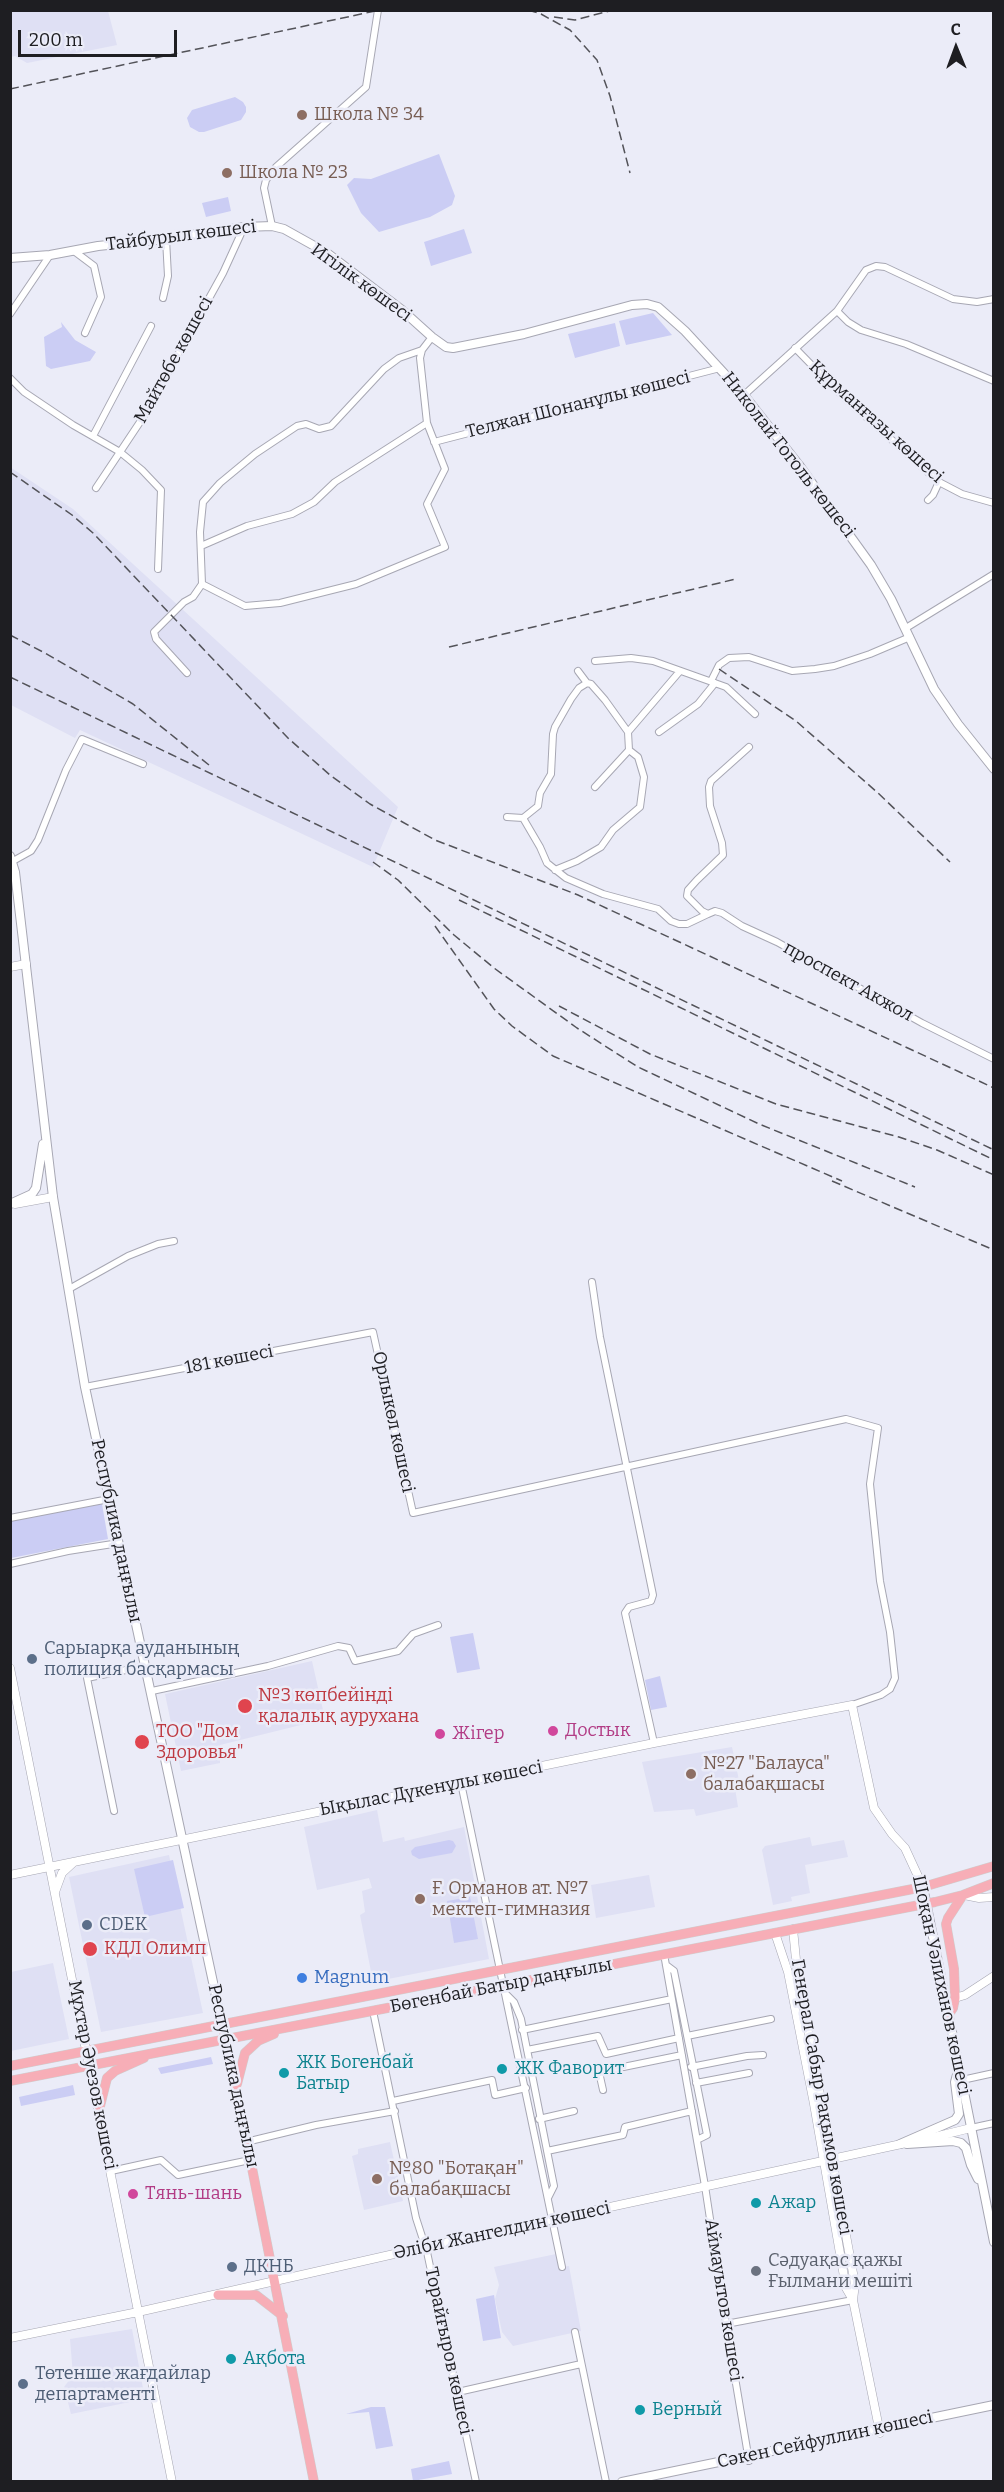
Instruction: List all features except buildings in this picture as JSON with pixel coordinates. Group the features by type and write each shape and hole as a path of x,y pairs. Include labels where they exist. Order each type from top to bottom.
{"main road":[{"name":"Тайбурыл көшесі","path":"10,258 50,255 98,246 166,239 243,227 272,226"},
{"name":"Игілік көшесі","path":"272,226 284,229 327,253 446,347"},
{"name":"Николай Гоголь көшесі","path":"446,347 453,348 514,336 632,305 647,304 658,307 669,314 744,395 799,465 875,571 908,632 934,689 993,769"},
{"name":"Республика даңғылы","path":"12,859 53,1197 85,1388 184,1840 222,2024 223,2039 237,2087 247,2161 283,2316 314,2481"},
{"path":"10,1204 32,1194 36,1188 45,1129"},
{"name":"Бөгенбай Батыр даңғылы","path":"10,2066 501,1972 923,1887 993,1866"},
{"name":"Бөгенбай Батыр даңғылы","path":"10,2081 373,2011 506,1990 664,1954 926,1903 963,1894 991,1883"},
{"name":"Шоқан Уәлиханов көшесі","path":"923,1887 993,2242"},
{"path":"949,2014 955,1998 954,1969 946,1924 963,1894"},
{"path":"237,2087 245,2054 252,2046 258,2041 291,2027"},
{"path":"99,2110 107,2078 115,2071 151,2054"},
{"path":"900,2144 957,2119 955,2082 959,2064"},
{"path":"900,2144 953,2141 961,2144 966,2148 970,2165 983,2188"},
{"path":"218,2295 256,2295 283,2316"},
{"name":"Сәкен Сейфуллин көшесі","path":"880,2431 993,2404"},
{"name":"Сәкен Сейфуллин көшесі","path":"648,2481 880,2431 993,2410"},
{"name":"Сәкен Сейфуллин көшесі","path":"622,2481 749,2458"}],"street":[{"name":"Тайбурыл көшесі","path":"272,226 264,189 266,180 276,167 366,87 378,10"},
{"name":"Майтөбе көшесі","path":"96,488 144,416 223,273 243,227"},
{"path":"163,298 168,276 166,239"},
{"path":"74,251 94,266 101,297 85,333"},
{"path":"10,314 50,255"},
{"name":"Құрманғазы көшесі","path":"744,395 837,310 866,270 876,266 885,267 939,295 953,299 976,302 993,299"},
{"path":"837,310 848,322 861,330 906,344 993,381"},
{"path":"93,436 151,326"},
{"path":"202,584 245,606 280,603 356,584 445,547 427,504 445,468 427,423 420,358 422,350 432,338"},
{"name":"Құрманғазы көшесі","path":"795,348 836,390 939,482 962,494 993,502"},
{"path":"187,674 156,639 154,632 184,602 193,597 202,584 202,506 220,483 255,454 297,426 306,424 325,429 331,426 384,369 399,358 422,350"},
{"name":"Телжан Шонанұлы көшесі","path":"434,442 720,368"},
{"path":"10,378 24,392 120,452 161,490 158,569"},
{"path":"201,546 247,526 292,513 314,502 335,482 427,423"},
{"path":"928,500 939,482"},
{"path":"659,732 698,704 713,682 719,664 729,658 749,657 792,671 834,666 870,654 908,632 993,574"},
{"path":"595,661 631,658 653,661 726,687 755,714"},
{"path":"578,671 605,700 628,732 629,750 595,787"},
{"path":"628,732 680,672"},
{"path":"507,817 523,818 536,809 540,793 551,774 553,734 559,718 579,688 587,683"},
{"path":"12,859 31,851 38,840 66,770 82,739 143,764"},
{"path":"523,818 540,846 547,863 555,870 580,885 603,894 658,909 671,921 687,924 705,913 687,897 686,893 720,859 723,850 710,806 711,781 749,747"},
{"path":"555,870 601,847 613,830 640,807 644,777 638,757 629,750"},
{"name":"проспект Акжол","path":"705,913 716,911 722,913 922,1023 993,1059"},
{"path":"10,967 26,964"},
{"path":"10,1204 53,1197"},
{"path":"69,1289 128,1256 158,1244 174,1241"},
{"path":"592,1282 600,1337 653,1595 651,1601 629,1607 625,1613 654,1743"},
{"name":"Орлыкөл көшесі","path":"373,1332 413,1513 628,1468"},
{"name":"181 көшесі","path":"85,1388 373,1332"},
{"path":"628,1468 846,1419 878,1428 870,1484 880,1581 890,1632 895,1678 890,1689 881,1695 852,1705"},
{"path":"10,1518 110,1499"},
{"path":"10,1564 119,1543"},
{"path":"152,1691 268,1666 338,1646 349,1648 355,1661 387,1654 403,1648 413,1634 438,1625"},
{"path":"114,1811 87,1678 146,1666"},
{"name":"Мұхтар Әуезов көшесі","path":"10,1668 91,2065 172,2481"},
{"name":"Ықылас Дүкенұлы көшесі","path":"10,1875 654,1743 852,1705"},
{"name":"Шоқан Уәлиханов көшесі","path":"852,1705 874,1808 905,1848 923,1887"},
{"path":"461,1783 562,2267"},
{"path":"55,1894 62,1873 74,1862"},
{"path":"963,1894 979,1898 993,1897"},
{"name":"Генерал Сабыр Рақымов көшесі","path":"794,1929 797,1970 855,2284 853,2300"},
{"name":"Генерал Сабыр Рақымов көшесі","path":"775,1933 788,1972 846,2288 853,2300 880,2431"},
{"name":"Аймауытов көшесі","path":"664,1954 705,2186 749,2458"},
{"name":"Аймауытов көшесі","path":"666,1965 674,1971 707,2135 697,2140"},
{"path":"788,1972 797,1970"},
{"path":"955,1998 965,1995 993,1976"},
{"path":"506,1990 514,2002 527,2050 554,2186 548,2198"},
{"path":"522,2030 672,1999"},
{"name":"Торайғыров көшесі","path":"373,2011 416,2218 425,2247 476,2481"},
{"path":"687,2036 771,2019"},
{"path":"527,2050 598,2036 606,2054 679,2038"},
{"path":"603,2090 598,2072 682,2055"},
{"path":"684,2067 763,2055"},
{"path":"696,2083 749,2073"},
{"path":"962,2080 993,2073"},
{"path":"393,2101 492,2079 495,2095 526,2088"},
{"path":"246,2142 316,2125 395,2111"},
{"path":"532,2121 573,2111"},
{"path":"547,2151 623,2135 625,2127 692,2111"},
{"name":"Әліби Жангелдин көшесі","path":"10,2338 218,2295 425,2247 993,2123"},
{"path":"111,2171 161,2160 166,2162 178,2175 247,2161"},
{"path":"726,2324 853,2300"},
{"path":"575,2332 606,2481"},
{"path":"458,2392 581,2364"}],"shaded area":[{"path":"10,11 108,11 117,45 27,63 15,56 11,57"},
{"path":"235,97 246,107 241,120 204,132 190,127 187,118 192,110"},
{"path":"439,154 455,196 452,205 430,217 379,232 361,213 347,185 354,178 371,179"},
{"path":"228,197 231,211 206,217 202,203"},
{"path":"464,229 472,253 431,266 424,242"},
{"path":"653,313 672,335 626,345 619,321"},
{"path":"61,322 75,340 96,352 90,361 51,369 46,366 44,337 62,327"},
{"path":"615,323 620,346 575,358 568,334"},
{"path":"10,467 73,509 398,807 373,867 80,730 75,738 11,705"},
{"path":"102,1504 108,1539 11,1558 11,1521"},
{"path":"473,1633 480,1669 457,1673 450,1637"},
{"name":"№3 көпбейінді қалалық аурухана","path":"312,1661 325,1719 220,1745 220,1763 181,1771 165,1694"},
{"path":"660,1676 667,1707 651,1710 645,1680"},
{"name":"№27 \"Балауса\" балабақшасы","path":"732,1747 740,1785 735,1788 738,1807 696,1816 694,1809 654,1812 642,1762"},
{"name":"Ғ. Орманов ат. №7 мектеп-гимназия","path":"377,1810 383,1842 404,1837 405,1841 464,1827 489,1959 373,1982 360,1915 365,1912 362,1891 372,1888 369,1878 317,1890 304,1827"},
{"path":"810,1837 812,1846 844,1840 848,1857 805,1865 810,1893 791,1897 792,1901 773,1905 762,1850 765,1846"},
{"path":"453,1841 456,1846 452,1853 419,1859 412,1855 411,1851 415,1847"},
{"path":"169,1855 203,2013 101,2032 69,1877"},
{"path":"173,1860 184,1908 145,1917 134,1869"},
{"path":"649,1875 655,1907 596,1918 591,1885"},
{"path":"470,1897 478,1939 454,1943 447,1901"},
{"path":"53,1963 69,2039 11,2051 11,1972"},
{"path":"211,2057 213,2064 161,2074 158,2068"},
{"path":"73,2085 75,2095 21,2106 19,2097"},
{"name":"№80 \"Ботақан\" балабақшасы","path":"390,2142 403,2201 364,2210 352,2156 358,2154 358,2149"},
{"path":"556,2254 562,2267 569,2266 581,2331 513,2346 502,2332 495,2299 499,2285 494,2267"},
{"path":"494,2295 501,2338 483,2341 476,2299"},
{"path":"132,2329 145,2399 71,2414 64,2387 73,2375 70,2339"},
{"path":"371,2407 385,2407 393,2446 376,2449 369,2412 346,2414"},
{"path":"449,2461 452,2474 413,2481 411,2469"}],"railway":[{"path":"10,89 380,10"},
{"path":"528,10 541,14 570,30 597,60 610,96 630,173"},
{"path":"554,17 575,20 613,10"},
{"path":"10,472 72,515 93,533 289,739 330,775 370,804 435,840 578,895 994,1088"},
{"path":"449,647 736,579"},
{"path":"10,635 133,704 209,765"},
{"path":"719,669 796,721 878,793 950,862"},
{"path":"10,677 994,1150"},
{"path":"373,862 398,880 454,935 494,968 577,1028 638,1067 759,1124 915,1187"},
{"path":"459,900 994,1160"},
{"path":"435,926 494,1009 512,1026 553,1056 842,1181"},
{"path":"559,1006 650,1054 776,1104 899,1137 937,1150 994,1175"},
{"path":"832,1181 994,1250"}],"place":[{"name":"Школа № 34","path":"302,115"},
{"name":"Школа № 23","path":"227,173"},
{"name":"Сарыарқа ауданының полиция басқармасы","path":"32,1659"},
{"name":"№3 көпбейінді қалалық аурухана","path":"245,1706"},
{"name":"Достык","path":"553,1731"},
{"name":"Жiгер","path":"440,1734"},
{"name":"ТОО \"Дом Здоровья\"","path":"142,1742"},
{"name":"№27 \"Балауса\" балабақшасы","path":"691,1774"},
{"name":"Ғ. Орманов ат. №7 мектеп-гимназия","path":"420,1899"},
{"name":"CDEK","path":"87,1925"},
{"name":"КДЛ Олимп","path":"90,1949"},
{"name":"Magnum","path":"302,1978"},
{"name":"ЖК Фаворит","path":"502,2069"},
{"name":"ЖК Богенбай Батыр","path":"284,2073"},
{"name":"№80 \"Ботақан\" балабақшасы","path":"377,2179"},
{"name":"Тянь-шань","path":"133,2194"},
{"name":"Ажар","path":"756,2203"},
{"name":"ДКНБ","path":"232,2267"},
{"name":"Сәдуақас қажы Ғылмани мешіті","path":"756,2271"},
{"name":"Ақбота","path":"231,2359"},
{"name":"Төтенше жағдайлар департаменті","path":"23,2384"},
{"name":"Верный","path":"640,2410"}]}
